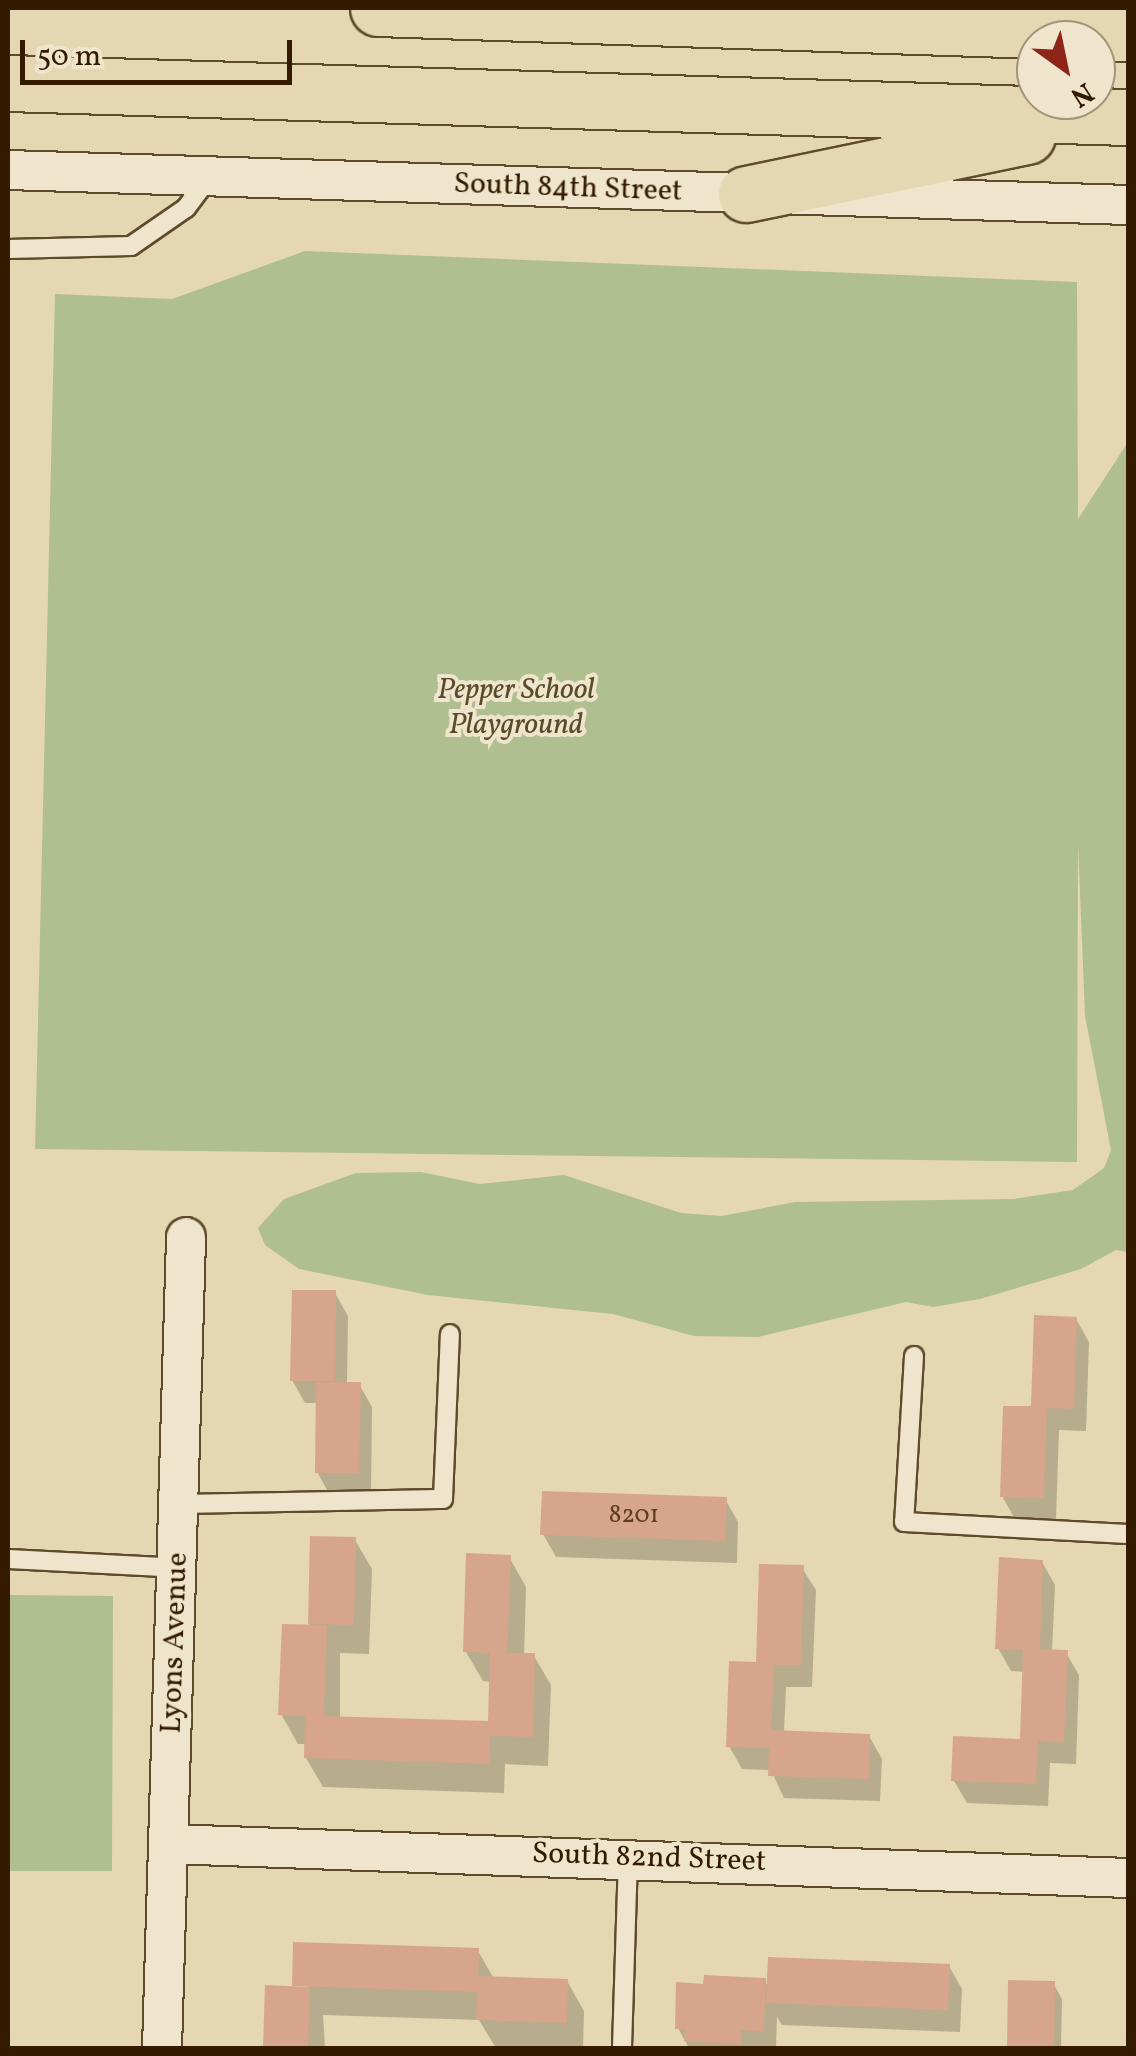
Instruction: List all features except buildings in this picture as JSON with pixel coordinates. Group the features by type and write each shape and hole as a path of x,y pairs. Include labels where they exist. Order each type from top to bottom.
{"main road":[{"path":"378,8 1128,34"},
{"path":"8,83 1123,117"},
{"path":"746,194 1123,117"}],"street":[{"name":"South 84th Street","path":"8,170 1128,206"},
{"name":"Lyons Avenue","path":"162,2048 186,1237"},
{"name":"South 82nd Street","path":"169,1844 628,1856 1128,1878"}],"lane":[{"path":"8,249 131,246 186,208 209,177"},
{"path":"178,1504 418,1504 443,1498 450,1334"},
{"path":"914,1356 904,1522 1128,1534"},
{"path":"8,1558 177,1568"},
{"path":"622,2048 628,1856"}],"green space":[{"name":"Pepper School Playground","path":"305,251 1077,282 1078,519 1128,442 1128,1252 1116,1250 1081,1269 980,1299 933,1307 906,1302 758,1337 694,1336 613,1314 428,1295 299,1269 265,1245 258,1228 284,1199 356,1173 421,1172 480,1184 564,1175 681,1213 722,1216 795,1202 1013,1199 1073,1190 1104,1168 1111,1150 1085,1016 1078,843 1077,1162 35,1149 55,294 172,299"},
{"path":"8,1595 113,1596 112,1871 8,1871"}]}
